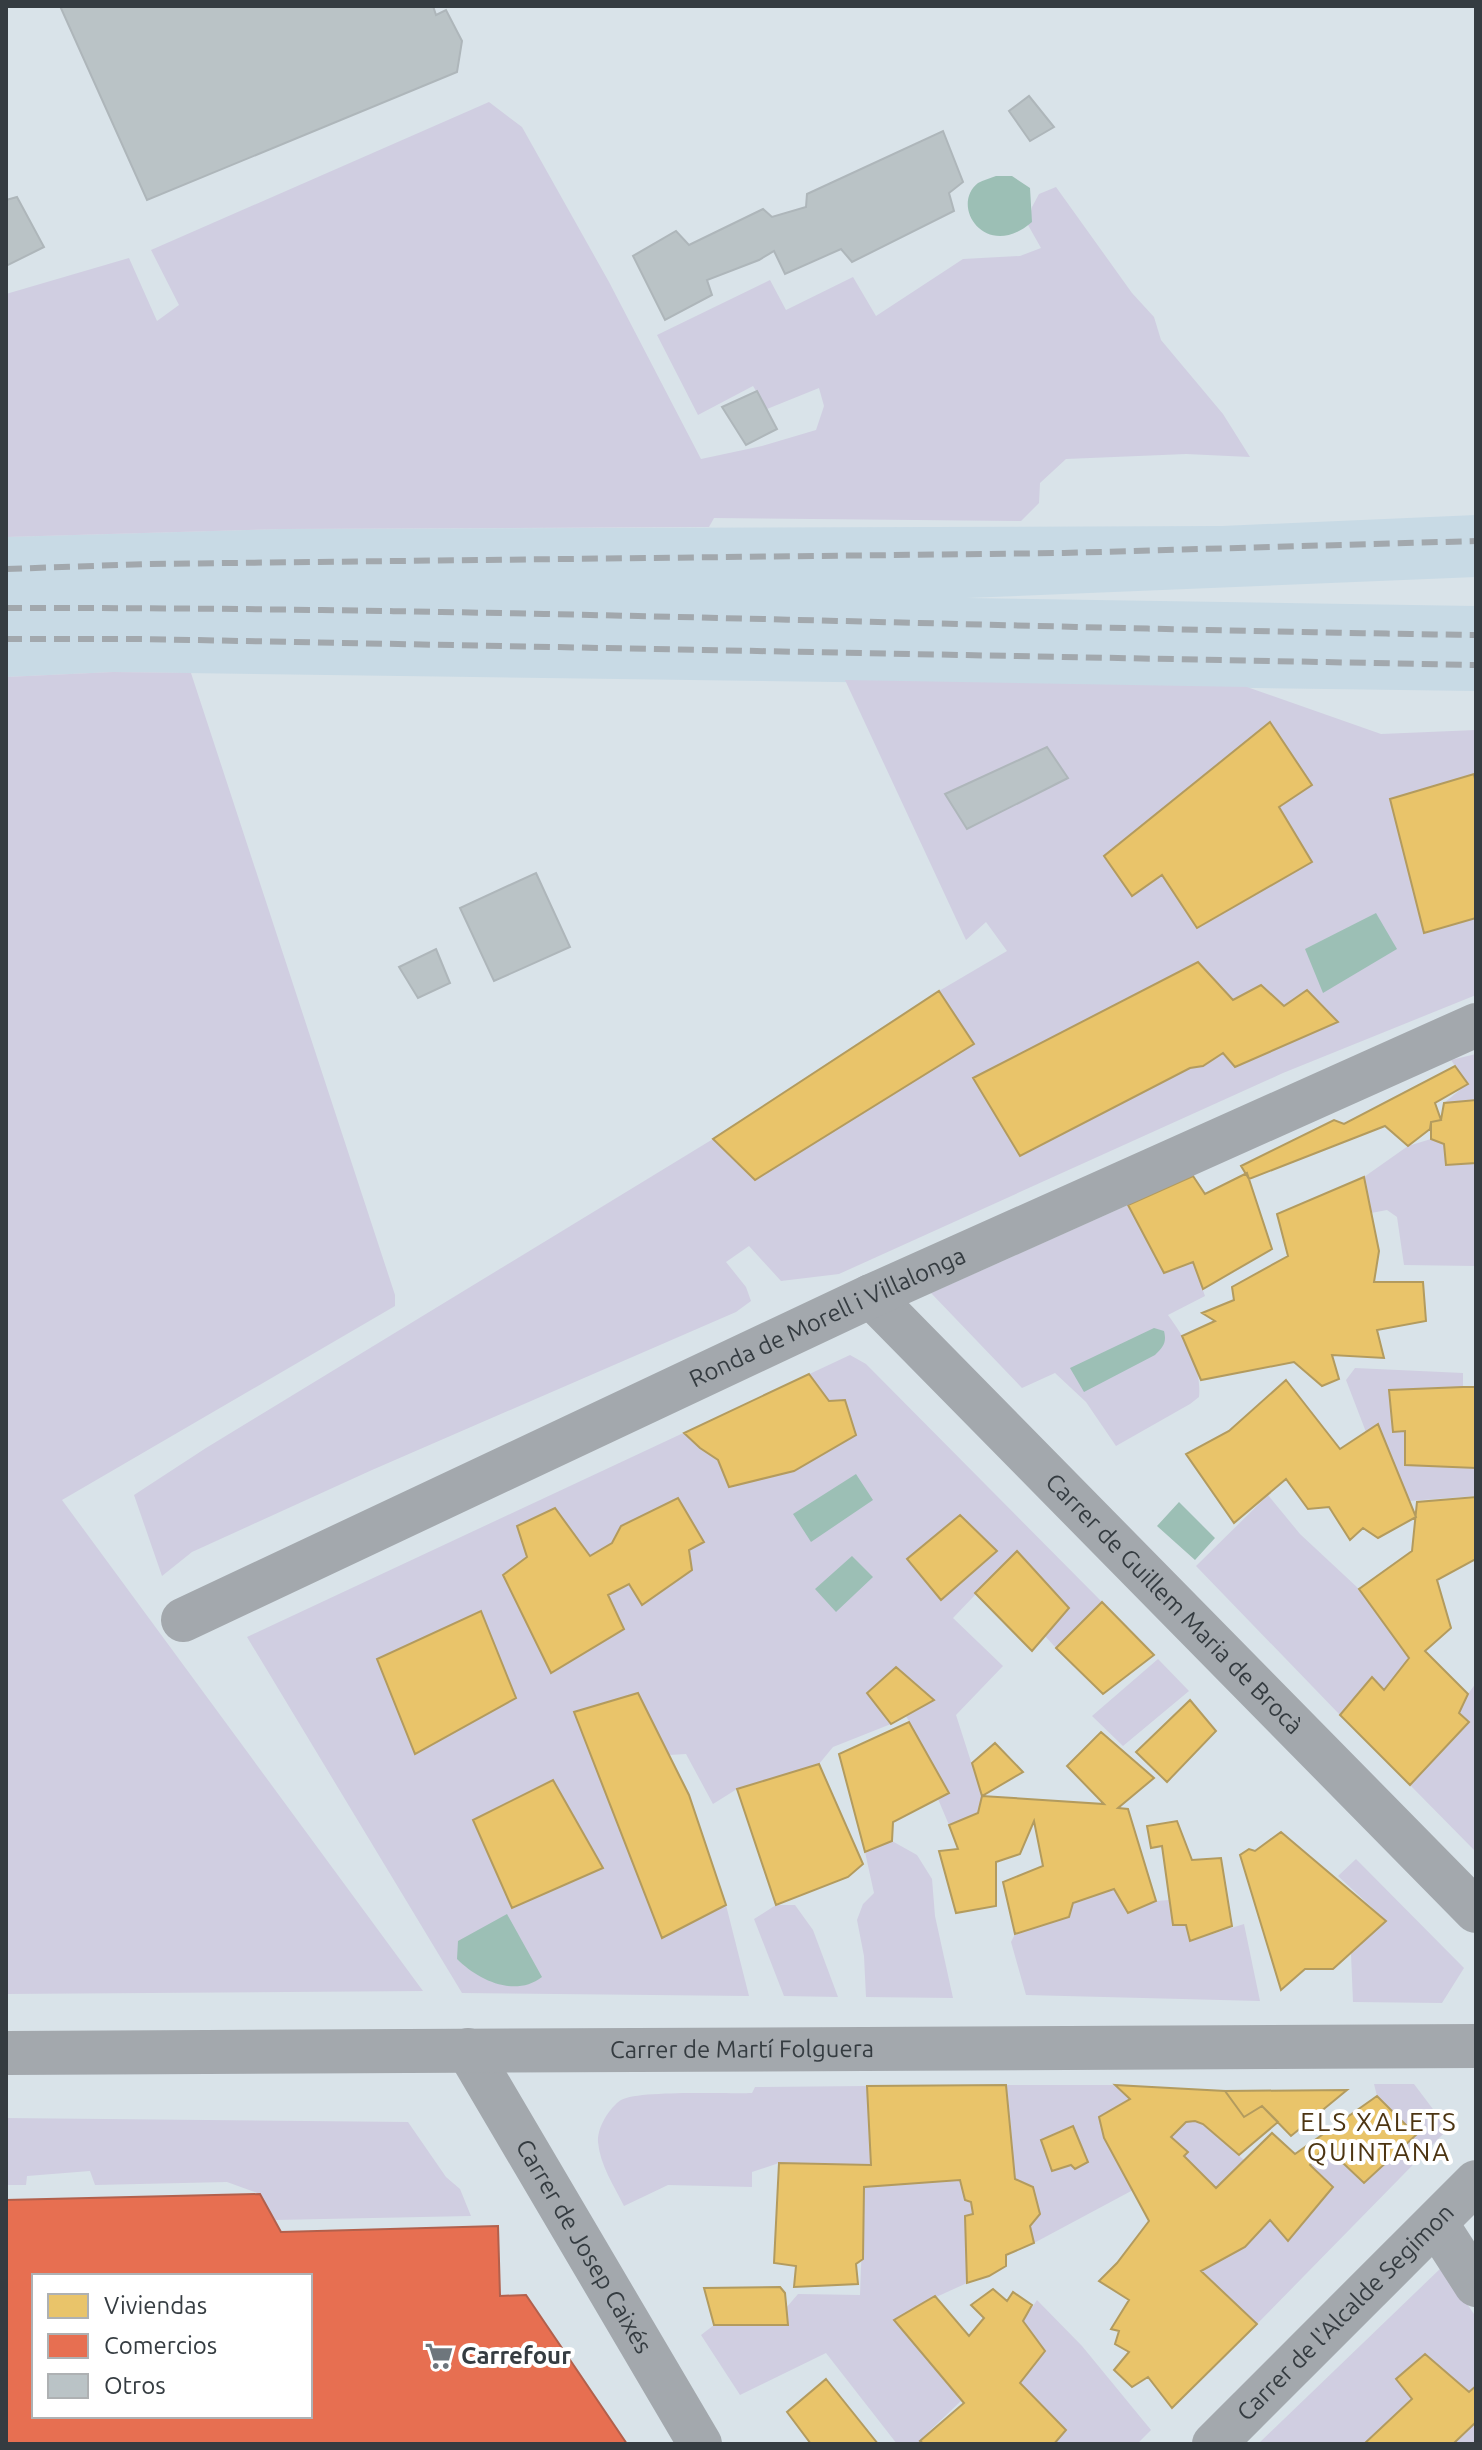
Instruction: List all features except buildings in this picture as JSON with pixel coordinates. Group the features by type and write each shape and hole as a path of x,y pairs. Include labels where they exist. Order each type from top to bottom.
{"street":[{"name":"Ronda de Morell i Villalonga","path":"183,1620 871,1296 1476,1025"},
{"name":"Carrer de Guillem Maria de Brocà","path":"871,1296 1476,1911"},
{"name":"Carrer de Martí Folguera","path":"6,2053 1476,2046"},
{"name":"Carrer de Josep Caixés","path":"468,2050 700,2444"},
{"name":"Carrer de l'Alcalde Segimon","path":"1214,2444 1476,2182"},
{"path":"1436,2223 1476,2285"}],"shaded area":[{"path":"489,102 522,127 609,282 701,459 816,430 824,406 819,388 767,409 753,386 698,415 657,335 770,280 786,310 853,277 876,316 963,259 1020,256 1041,248 1028,225 1032,207 1039,194 1056,187 1132,293 1154,317 1161,340 1223,414 1250,457 1186,454 1066,459 1040,483 1039,503 1021,521 714,518 709,527 282,529 6,537 6,294 129,258 157,321 179,305 151,250"},
{"path":"996,176 1012,176 1030,188 1032,222 1015,233 1000,236 987,233 977,226 970,216 968,204 970,193 978,183"},
{"path":"1476,515 1476,577 967,598 1476,606 1476,691 113,672 6,677 6,537 282,529 1222,526"},
{"path":"113,672 191,673 395,1295 395,1306 62,1500 423,1991 6,1994 6,677"},
{"path":"845,680 1247,687 1381,734 1476,730 1476,995 1283,1073 839,1274 781,1281 749,1246 726,1262 746,1287 751,1301 736,1312 192,1552 162,1576 134,1495 713,1139 939,991 1007,951 986,922 966,940"},
{"path":"1376,913 1397,949 1323,993 1305,949"},
{"path":"1476,1054 1476,1100 1444,1103 1467,1084 1451,1060"},
{"path":"1431,1139 1444,1144 1446,1165 1476,1163 1476,1266 1404,1265 1397,1217 1387,1210 1371,1213 1364,1177 1408,1146"},
{"path":"1128,1205 1193,1262 1205,1296 1168,1315 1191,1353 1198,1375 1199,1397 1116,1446 1086,1402 1055,1373 1022,1388 931,1293"},
{"path":"1154,1328 1164,1331 1165,1339 1155,1355 1084,1392 1070,1368"},
{"path":"850,1355 866,1364 1102,1602 1056,1648 1045,1636 1069,1608 1017,1551 953,1618 1003,1666 956,1715 982,1796 978,1813 949,1825 938,1799 949,1793 906,1716 934,1700 896,1667 867,1693 891,1724 833,1747 819,1764 737,1789 713,1804 686,1754 669,1755 638,1694 574,1712 662,1938 726,1905 749,1996 462,1993 247,1637"},
{"path":"1355,1368 1463,1373 1463,1387 1476,1387 1476,1496 1409,1501 1366,1432 1346,1380"},
{"path":"856,1474 873,1500 811,1542 793,1514"},
{"path":"1268,1495 1300,1534 1359,1589 1409,1658 1384,1690 1372,1677 1340,1715 1196,1566"},
{"path":"1179,1502 1215,1538 1195,1560 1157,1526"},
{"path":"852,1556 873,1577 836,1612 815,1589"},
{"path":"1158,1659 1189,1691 1123,1746 1092,1716"},
{"path":"1476,1683 1476,1852 1410,1785 1469,1722 1459,1713"},
{"path":"892,1841 917,1855 932,1879 935,1916 953,1998 866,1997 864,1956 857,1920 863,1904 874,1893 865,1852"},
{"path":"1356,1859 1464,1968 1442,2003 1353,2002 1351,1954 1384,1919 1338,1876"},
{"path":"1114,1889 1128,1912 1156,1901 1169,1900 1173,1925 1186,1925 1190,1941 1244,1924 1260,2001 1026,1995 1011,1942 1015,1934 1069,1917 1073,1903"},
{"path":"776,1905 795,1905 813,1930 838,1997 784,1996 754,1919"},
{"path":"507,1914 542,1977 520,1986 497,1984 475,1974 457,1959 458,1941"},
{"path":"1374,2084 1414,2084 1448,2129 1257,2324 1201,2271 1245,2247 1270,2220 1289,2241 1333,2187 1310,2165 1325,2146 1364,2182 1416,2136 1377,2096"},
{"path":"1006,2085 1115,2085 1130,2099 1099,2118 1104,2138 1133,2190 1034,2243 1030,2226 1040,2214 1033,2187 1015,2179"},
{"path":"867,2086 871,2165 779,2163 752,2172 752,2187 668,2185 624,2206 599,2151 599,2131 605,2119 621,2100 631,2097 752,2093 755,2087"},
{"path":"6,2118 408,2122 446,2177 460,2189 471,2216 275,2220 260,2194 227,2182 95,2185 90,2171 27,2176 26,2185 6,2185"},
{"path":"1186,2122 1203,2124 1244,2160 1216,2188 1184,2156 1188,2151 1171,2137"},
{"path":"960,2180 965,2200 971,2202 973,2214 965,2217 967,2283 934,2298 962,2400 920,2440 924,2444 897,2444 826,2353 740,2395 701,2335 714,2325 788,2325 786,2308 798,2294 860,2295 864,2187"},
{"path":"1442,2267 1476,2317 1476,2444 1258,2444"},
{"path":"1037,2300 1082,2346 1151,2430 1137,2444 1054,2444 1066,2430 1020,2383 1023,2321"}],"railway":[{"path":"6,569 147,564 1064,553 1476,541"},
{"path":"6,608 557,614 1476,635"},
{"path":"6,639 1476,665"}],"place":[{"name":"Carrefour","path":"439,2356"}],"district":[{"name":"ELS XALETS QUINTANA","path":"1379,2137"}]}
